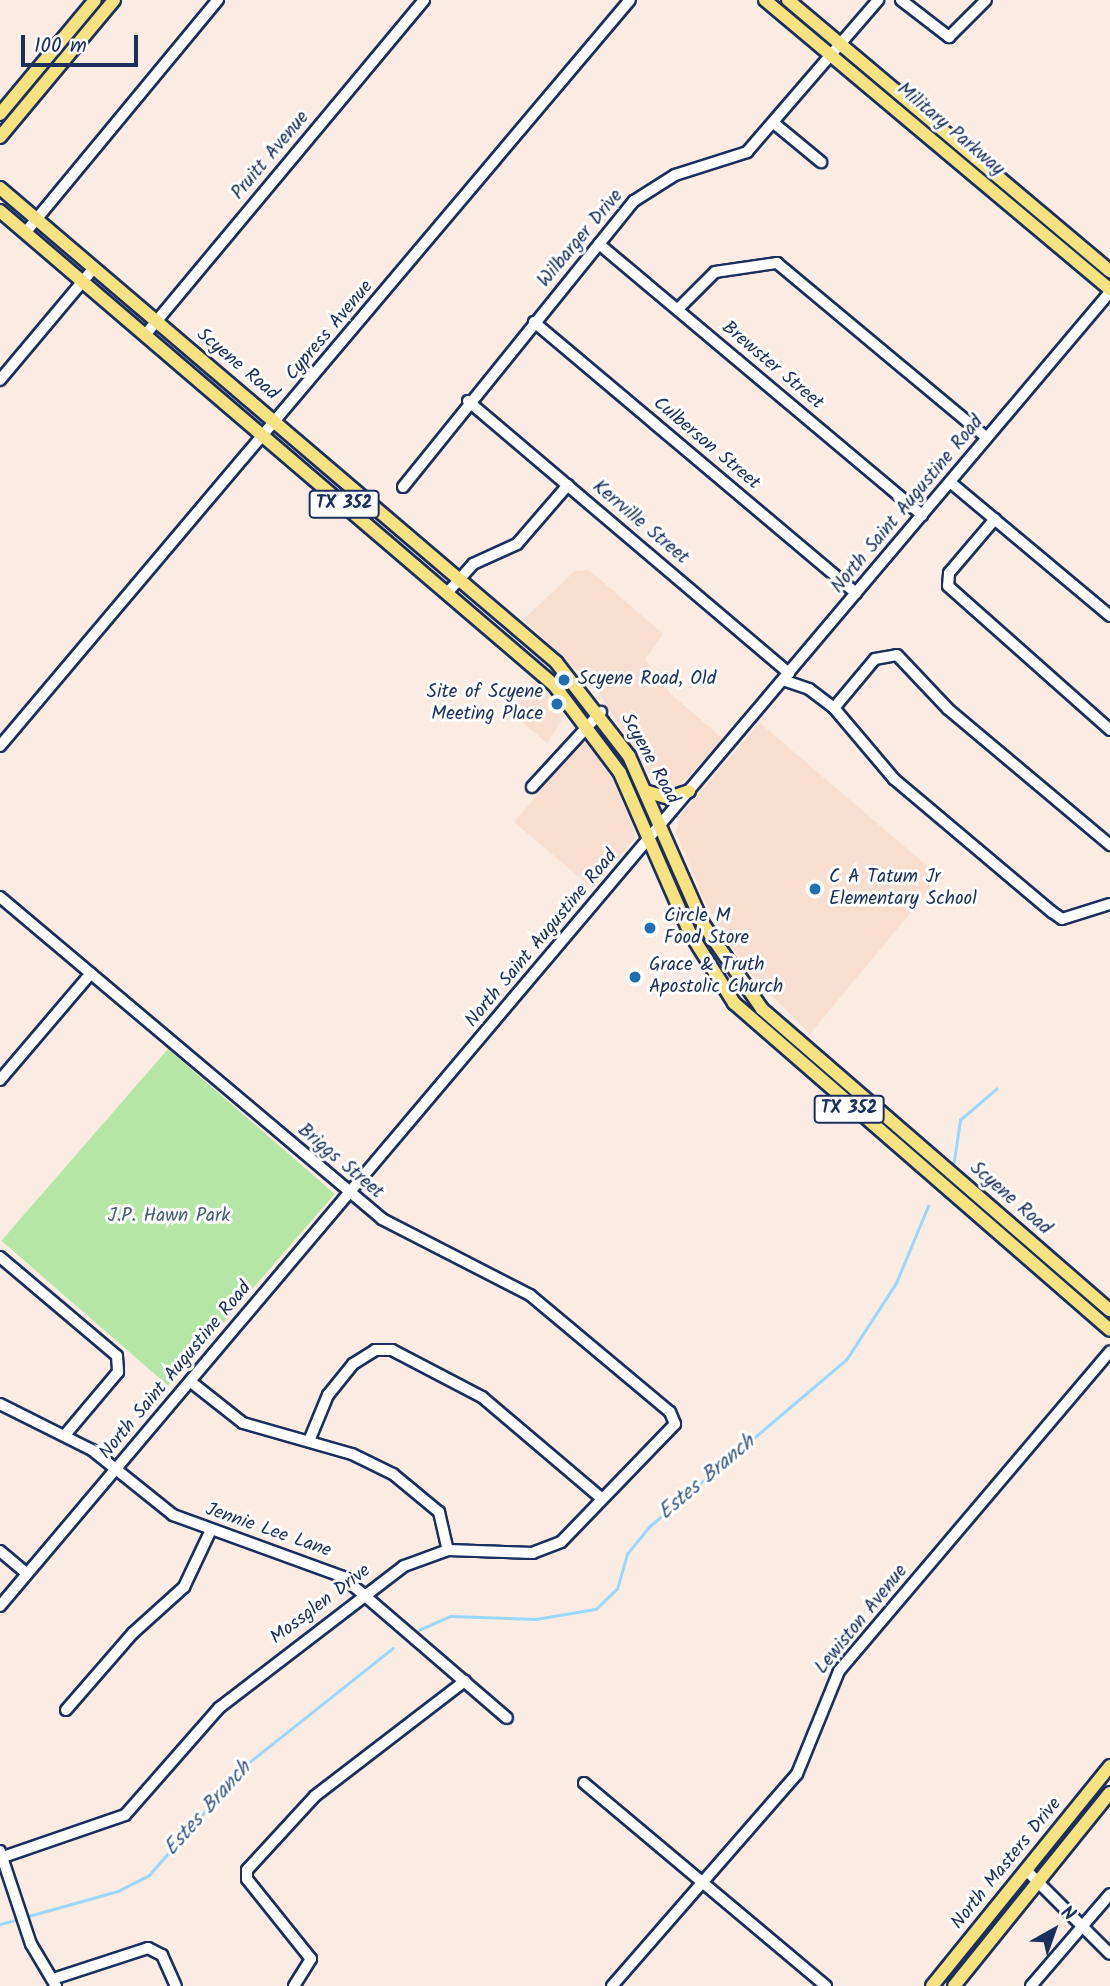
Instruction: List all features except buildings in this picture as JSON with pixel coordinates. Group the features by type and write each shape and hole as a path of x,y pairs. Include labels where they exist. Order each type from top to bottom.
{"main road":[{"path":"0,114 95,0"},
{"path":"0,137 114,0"},
{"name":"Military Parkway","path":"765,0 1110,291"},
{"name":"Military Parkway","path":"788,0 1110,271"},
{"name":"Scyene Road","path":"0,188 556,662 601,712 648,792 703,924 762,1009 1110,1310"},
{"name":"Scyene Road","path":"0,211 554,685 586,723 620,773 690,933 748,1018 1110,1330"},
{"path":"648,792 669,798 689,791"},
{"name":"North Masters Drive","path":"932,1986 1110,1766"},
{"name":"North Masters Drive","path":"954,1986 1041,1883 1110,1793"}],"street":[{"path":"26,233 218,0"},
{"name":"Pruitt Avenue","path":"145,335 424,0"},
{"name":"Cypress Avenue","path":"0,746 276,423 630,0"},
{"name":"Wilbarger Drive","path":"403,487 468,401 645,192 675,175 736,159 775,124 878,0"},
{"path":"901,0 949,37 986,0"},
{"path":"775,124 821,162"},
{"name":"Brewster Street","path":"599,244 922,515"},
{"path":"678,309 715,272 777,262 987,438"},
{"path":"0,380 94,268"},
{"name":"North Saint Augustine Road","path":"0,1606 1110,291"},
{"name":"Culberson Street","path":"534,322 856,593"},
{"name":"Kerrville Street","path":"468,401 786,676 834,708 894,779 1062,919 1110,904"},
{"path":"950,482 1110,615"},
{"path":"448,592 474,564 517,544 568,485"},
{"path":"995,519 949,573 948,586 985,626 1110,730"},
{"path":"834,708 875,659 897,655 948,709 1110,845"},
{"path":"532,787 586,723 601,712"},
{"name":"Briggs Street","path":"0,897 393,1227 530,1295 670,1412 675,1423"},
{"path":"0,1080 91,973"},
{"path":"0,1257 117,1356 118,1372 65,1435"},
{"path":"309,1441 328,1395 353,1364 375,1350 392,1350 482,1397 601,1498"},
{"name":"Lewiston Avenue","path":"612,1986 700,1881 797,1774 839,1671 1110,1352"},
{"path":"191,1382 243,1423 365,1460 423,1495 439,1511 448,1550"},
{"name":"Jennie Lee Lane","path":"0,1404 65,1435 116,1470 173,1515 210,1532 330,1570 364,1594 507,1718"},
{"name":"Mossglen Drive","path":"1,1855 125,1815 219,1707 364,1594 416,1560 448,1550 543,1552 574,1531 601,1498 675,1423"},
{"path":"66,1710 133,1633 184,1587 210,1532"},
{"path":"0,1551 27,1574"},
{"path":"294,1986 310,1966 247,1879 314,1796 465,1681"},
{"path":"584,1783 826,1986"},
{"path":"1,1855 21,1919 55,1982 148,1948 162,1955 176,1986"},
{"path":"1027,1871 1110,1954"},
{"path":"1031,1986 1110,1894"}],"shaded area":[{"path":"589,570 663,634 645,659 671,694 723,739 672,793 658,788 598,691 524,619 575,571"},
{"path":"537,680 566,713 547,743 510,712"},
{"name":"C A Tatum Jr Elementary School","path":"760,723 940,877 810,1034 745,968 704,900 676,832 681,814"},
{"path":"585,739 615,783 636,837 592,888 514,822"}],"green space":[{"name":"J.P. Hawn Park","path":"168,1049 335,1194 168,1386 1,1241"}],"waterway":[{"name":"Estes Branch","path":"953,1167 960,1120 996,1089"},
{"name":"Estes Branch","path":"419,1630 450,1616 536,1619 596,1609 617,1589 627,1554 650,1526 846,1360 896,1283 928,1206"},
{"name":"Estes Branch","path":"25,1917 118,1891 149,1875 247,1764 393,1648"},
{"name":"Estes Branch","path":"0,1924 19,1919"}],"place":[{"name":"Scyene Road, Old","path":"564,680"},
{"name":"Site of Scyene Meeting Place","path":"557,704"},
{"name":"C A Tatum Jr Elementary School","path":"815,889"},
{"name":"Circle M Food Store","path":"650,928"},
{"name":"Grace & Truth Apostolic Church","path":"635,977"}]}
